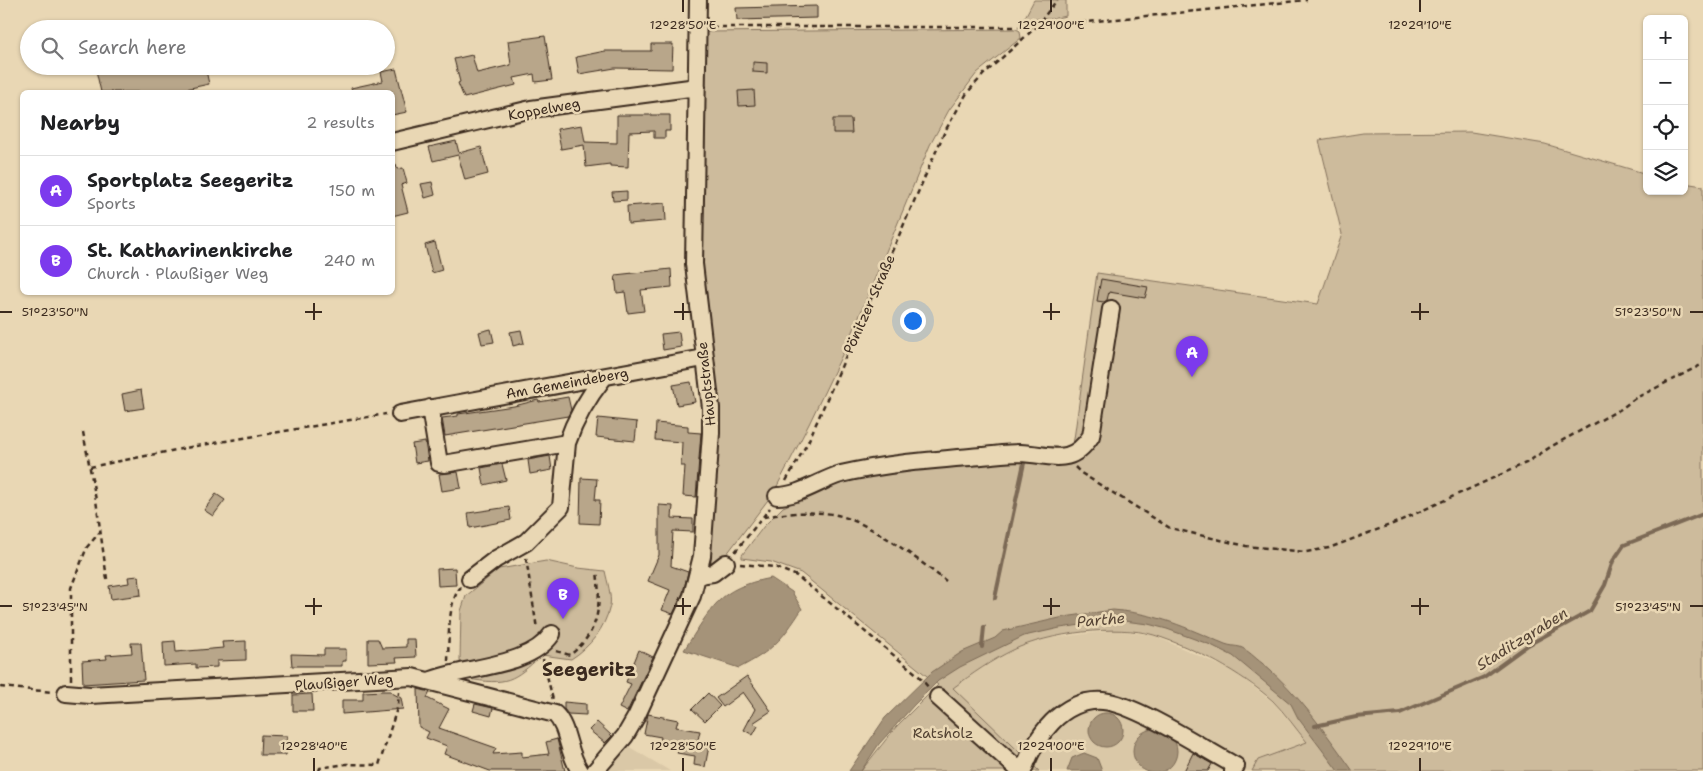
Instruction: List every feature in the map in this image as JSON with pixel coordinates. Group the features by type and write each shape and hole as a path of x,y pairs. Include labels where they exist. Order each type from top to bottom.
{"street":[{"name":"Hauptstraße","path":"595,771 625,736 636,717 692,596 699,575 711,433 711,408 694,264 698,0"},
{"name":"Koppelweg","path":"395,141 531,109 697,87"},
{"path":"777,496 788,496 840,474 896,464 1020,453 1065,457 1076,454 1084,447 1091,436 1111,310"},
{"name":"Am Gemeindeberg","path":"400,414 704,358"},
{"path":"470,579 496,559 526,542 561,507 567,443 592,392 604,377"},
{"path":"430,408 440,463 444,464 567,443"},
{"path":"699,575 713,573 726,563"},
{"path":"429,681 525,656 546,645"},
{"name":"Plaußiger Weg","path":"68,693 119,693 412,678 555,714 561,720 572,758 580,771"},
{"path":"938,697 1022,771 1032,748 1046,728 1071,708 1102,701 1131,709 1236,766 1234,771"}],"path":[{"name":"Pönitzer Straße","path":"726,563 764,517 808,442 945,131 967,94 984,74 1036,27 1057,0"},
{"path":"698,26 1036,27 1307,0"},
{"path":"1065,457 1081,473 1170,528 1246,546 1306,552 1329,548 1395,523 1526,463 1552,446 1621,410 1634,399 1703,364"},
{"path":"90,467 196,446 390,413 400,414"},
{"path":"83,432 107,580"},
{"path":"764,517 795,514 839,515 882,536 946,581"},
{"path":"0,687 68,693 72,651 71,588 87,547 100,532"},
{"path":"526,542 525,564 539,636 546,645 560,654 570,655 590,634 600,602 597,571"},
{"path":"726,563 775,567 797,576 918,675"},
{"path":"453,674 448,664 454,593 470,579"},
{"path":"546,645 555,705"},
{"path":"319,771 320,768 346,764 379,765 398,705 398,678"}],"shaded area":[{"path":"1115,630 1153,635 1235,672 1274,703 1307,742 1259,760 1252,771 1039,771 952,688 1014,649 1043,639"},
{"path":"626,745 670,771 607,771"}],"green space":[{"path":"1034,0 1066,0 1066,16 1051,19 1024,19"},
{"path":"1016,29 1020,31 1021,38 977,73 949,110 930,145 852,334 774,492 723,559 717,564 712,563 709,556 701,273 706,32"},
{"name":"Ratsholz","path":"1471,132 1545,144 1643,173 1643,195 1688,195 1688,184 1703,186 1703,771 1252,771 1258,760 1307,742 1273,701 1247,680 1217,662 1186,647 1154,635 1121,630 1102,630 1063,635 1028,644 997,658 953,688 1039,771 861,771 896,727 938,685 801,573 771,562 742,558 742,555 764,526 783,507 853,477 897,469 953,467 992,462 1052,463 1070,448 1074,439 1097,273 1318,304 1342,234 1319,140 1363,133"},
{"path":"546,561 578,568 605,571 610,593 610,606 608,614 596,636 571,659 542,655 523,671 509,679 492,682 467,679 460,661 461,611 466,596 499,569"}],"water":[{"path":"771,578 792,592 802,609 782,637 768,650 739,668 684,650 710,611 727,594 753,582"},
{"name":"Parthe","path":"1113,610 1158,618 1225,644 1246,650 1288,687 1322,728 1353,771 1338,771 1298,718 1291,704 1233,656 1211,645 1167,629 1148,624 1116,620 1060,628 1024,636 960,667 938,681 914,705 879,744 861,771 849,771 885,718 932,672 962,652 995,638 1003,631 1064,617"},
{"path":"1106,713 1113,714 1118,718 1122,723 1122,737 1118,742 1113,746 1106,747 1099,746 1094,742 1090,737 1089,730 1090,723 1094,718 1099,714"},
{"path":"1155,729 1167,733 1173,739 1177,751 1173,763 1167,769 1159,772 1143,769 1137,763 1133,751 1137,739 1143,733"},
{"path":"1084,753 1097,758 1102,771 1067,771 1072,758"}],"building":[{"path":"817,6 817,18 737,20 736,8"},
{"path":"545,36 552,80 535,82 534,74 514,78 516,85 464,98 458,83 460,82 454,59 472,55 477,73 511,65 508,41"},
{"path":"651,44 673,44 672,69 615,68 579,74 576,57 605,51 651,51"},
{"path":"753,62 767,63 767,73 753,72"},
{"path":"395,69 407,112 395,114 395,90 352,90 351,88 383,81 382,75 395,75"},
{"path":"97,75 207,75 209,84 181,90 101,90"},
{"path":"754,90 755,105 739,106 738,91"},
{"path":"617,115 670,115 670,131 665,131 665,138 654,138 654,131 629,132 628,167 610,166 610,164 586,167 584,145 561,149 557,129 582,125 585,142 617,143"},
{"path":"833,119 851,119 852,133 833,133"},
{"path":"456,141 459,153 481,147 488,174 465,180 458,155 433,161 429,147"},
{"path":"395,164 397,169 403,168 407,183 401,185 408,212 395,215"},
{"path":"432,182 435,195 425,198 421,184"},
{"path":"627,191 627,200 613,201 612,192"},
{"path":"665,203 666,221 628,224 627,206"},
{"path":"435,242 442,270 432,273 425,245"},
{"path":"671,269 672,287 641,290 644,311 628,313 625,292 617,293 615,275"},
{"path":"1101,279 1148,287 1145,298 1109,292 1107,300 1104,302 1097,301"},
{"path":"491,329 494,342 482,344 479,332"},
{"path":"521,330 524,343 513,346 510,332"},
{"path":"679,332 681,347 663,350 661,334"},
{"path":"691,382 695,402 677,405 673,385"},
{"path":"141,390 144,408 125,411 122,394"},
{"path":"568,397 571,410 568,416 445,436 442,418 538,400 539,402"},
{"path":"598,418 637,422 635,441 596,437"},
{"path":"656,423 688,426 688,432 701,433 696,497 683,496 685,466 681,466 682,442 655,440"},
{"path":"425,442 428,461 415,463 412,444"},
{"path":"550,456 552,470 530,474 528,460"},
{"path":"502,464 506,480 484,485 481,468"},
{"path":"458,472 461,488 442,491 439,474"},
{"path":"581,478 597,479 595,500 600,500 599,524 580,523"},
{"path":"216,494 225,500 213,516 204,510"},
{"path":"659,505 673,506 672,518 693,519 693,532 673,531 671,566 688,572 683,593 673,614 662,610 670,590 648,581 659,555"},
{"path":"509,507 511,520 470,528 468,513"},
{"path":"455,568 456,585 438,586 437,569"},
{"path":"139,576 141,595 111,599 109,586 129,583 128,577"},
{"path":"368,639 378,639 382,648 406,647 406,639 415,639 416,657 396,658 397,662 368,663"},
{"path":"175,641 176,652 223,648 222,642 246,641 246,660 217,661 217,667 196,668 196,664 164,666 163,642"},
{"path":"131,643 141,643 144,680 83,684 82,661 107,659 106,655 132,653"},
{"path":"324,649 346,649 346,661 342,661 342,666 292,666 291,654 324,655"},
{"path":"639,650 653,657 627,712 619,708 631,684 626,682"},
{"path":"747,676 771,711 753,723 758,726 753,735 744,730 755,709 743,692 723,707 716,698"},
{"path":"418,689 430,692 427,698 449,709 439,728 496,748 493,754 522,752 522,757 549,754 546,742 557,739 565,771 490,771 444,754 447,746 426,738 429,732 419,727"},
{"path":"391,691 401,698 403,709 342,714 342,700 363,700 363,692"},
{"path":"708,693 720,706 705,721 692,709"},
{"path":"312,694 313,711 293,711 293,695"},
{"path":"564,702 586,704 586,715 568,714 564,709"},
{"path":"475,704 493,708 491,716 473,711"},
{"path":"648,714 678,720 676,727 700,731 697,744 709,746 705,767 694,765 695,756 677,753 678,748 659,745 661,737 644,734"},
{"path":"597,722 612,736 605,743 589,730"},
{"path":"261,735 287,736 286,755 260,755"},
{"path":"1193,753 1212,764 1208,771 1184,771"}],"waterway":[{"path":"995,598 1024,463"},
{"name":"Staditzgraben","path":"1315,726 1356,717 1400,713 1484,677 1528,645 1590,611 1605,585 1613,561 1624,545 1703,514"},
{"path":"982,647 984,627"}],"place":[{"name":"Sportplatz Seegeritz","path":"1192,377"},
{"name":"St. Katharinenkirche","path":"563,619"}],"district":[{"name":"Seegeritz","path":"589,669"}]}
